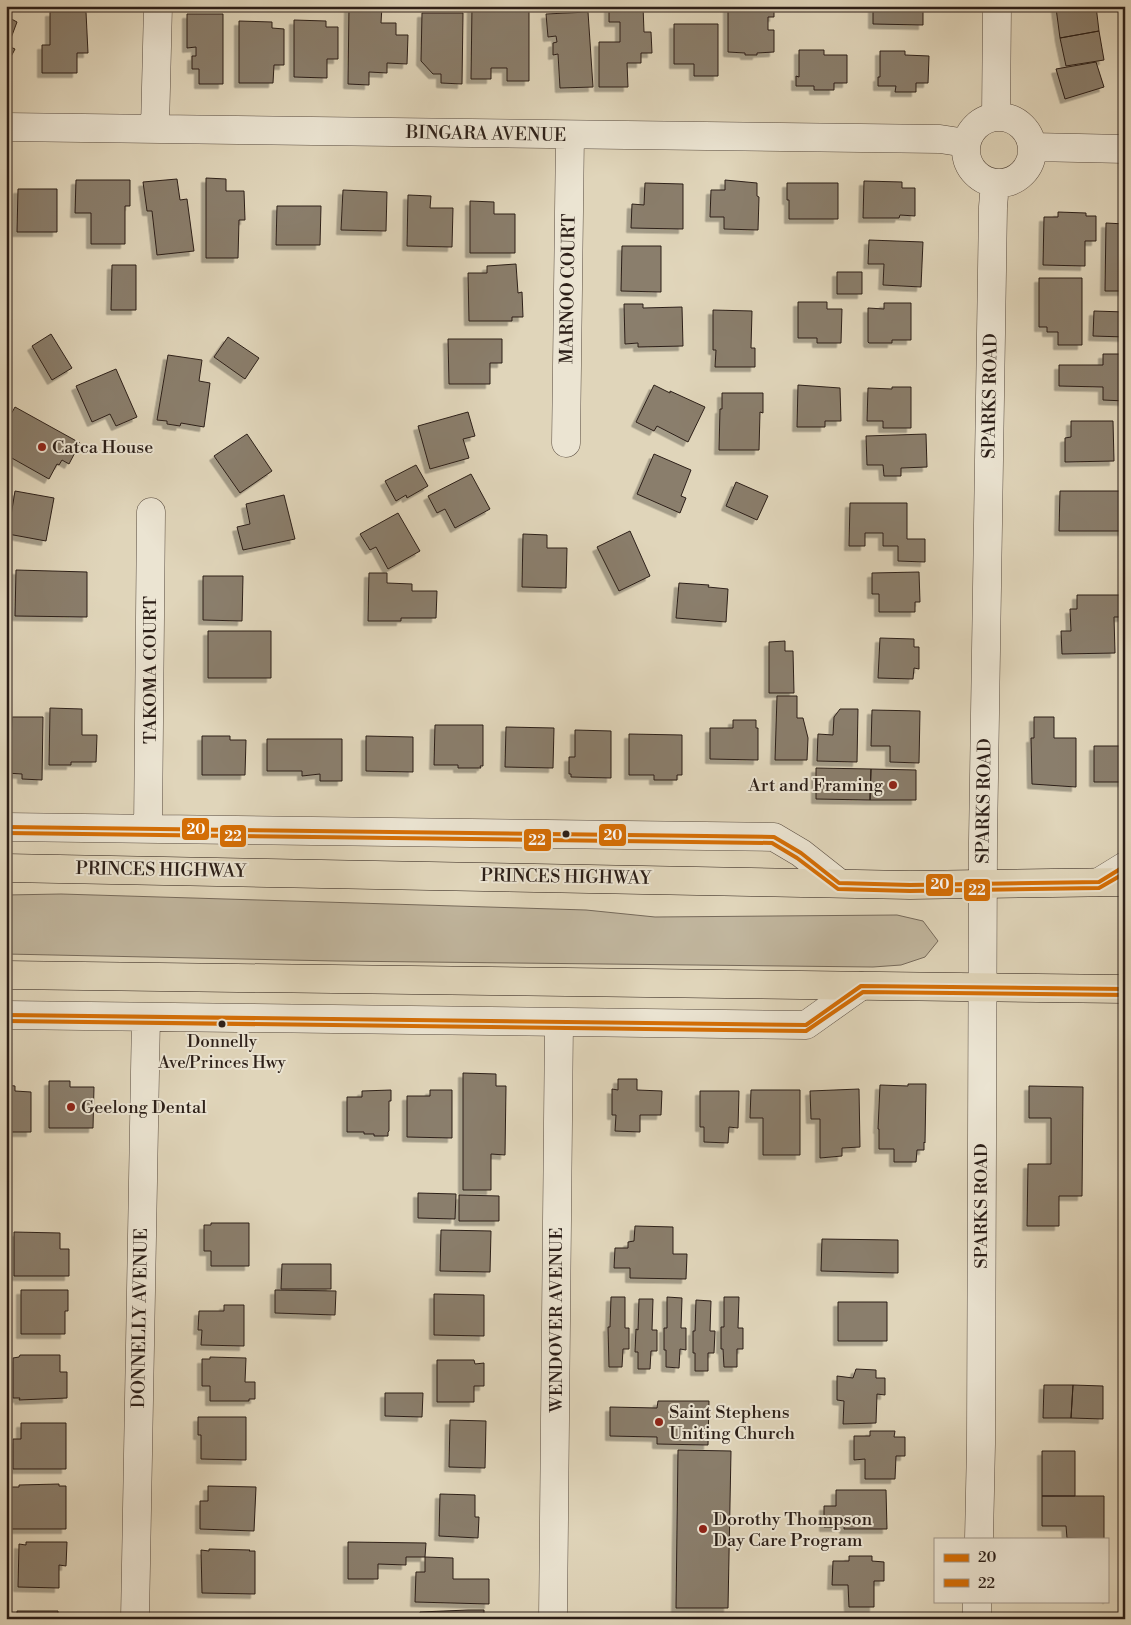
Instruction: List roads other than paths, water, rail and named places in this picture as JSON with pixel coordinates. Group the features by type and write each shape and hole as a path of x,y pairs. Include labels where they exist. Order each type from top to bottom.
{"highway":[{"name":"PRINCES HIGHWAY","path":"6,868 910,885 1112,882"},
{"path":"6,975 1125,989"}],"street":[{"path":"155,128 158,6"},
{"path":"996,6 996,117"},
{"path":"1006,118 1016,122 1029,137 1032,147 1031,157 1028,166 1022,174 1005,183 995,183 984,180 975,174 969,165 966,143 970,133 986,119 1006,118"},
{"name":"BINGARA AVENUE","path":"6,127 940,139 966,143"},
{"name":"MARNOO COURT","path":"566,443 570,135"},
{"path":"1032,147 1125,149"},
{"name":"SPARKS ROAD","path":"978,1538 981,1444 981,986 993,207 995,183"},
{"name":"TAKOMA COURT","path":"148,829 151,512"},
{"path":"6,827 774,837 801,853 839,883"},
{"path":"1112,882 1125,866"},
{"path":"6,1015 806,1025 861,986"},
{"name":"DONNELLY AVENUE","path":"135,1619 146,1017"},
{"name":"WENDOVER AVENUE","path":"553,1619 559,1022"},
{"path":"977,1602 977,1619"}],"place":[{"name":"Catca House","path":"42,447"},
{"name":"Art and Framing","path":"893,785"},
{"name":"Donnelly Ave/Princes Hwy","path":"222,1024"},
{"name":"Geelong Dental","path":"71,1107"},
{"name":"Saint Stephens Uniting Church","path":"659,1422"},
{"name":"Dorothy Thompson Day Care Program","path":"703,1529"}]}
